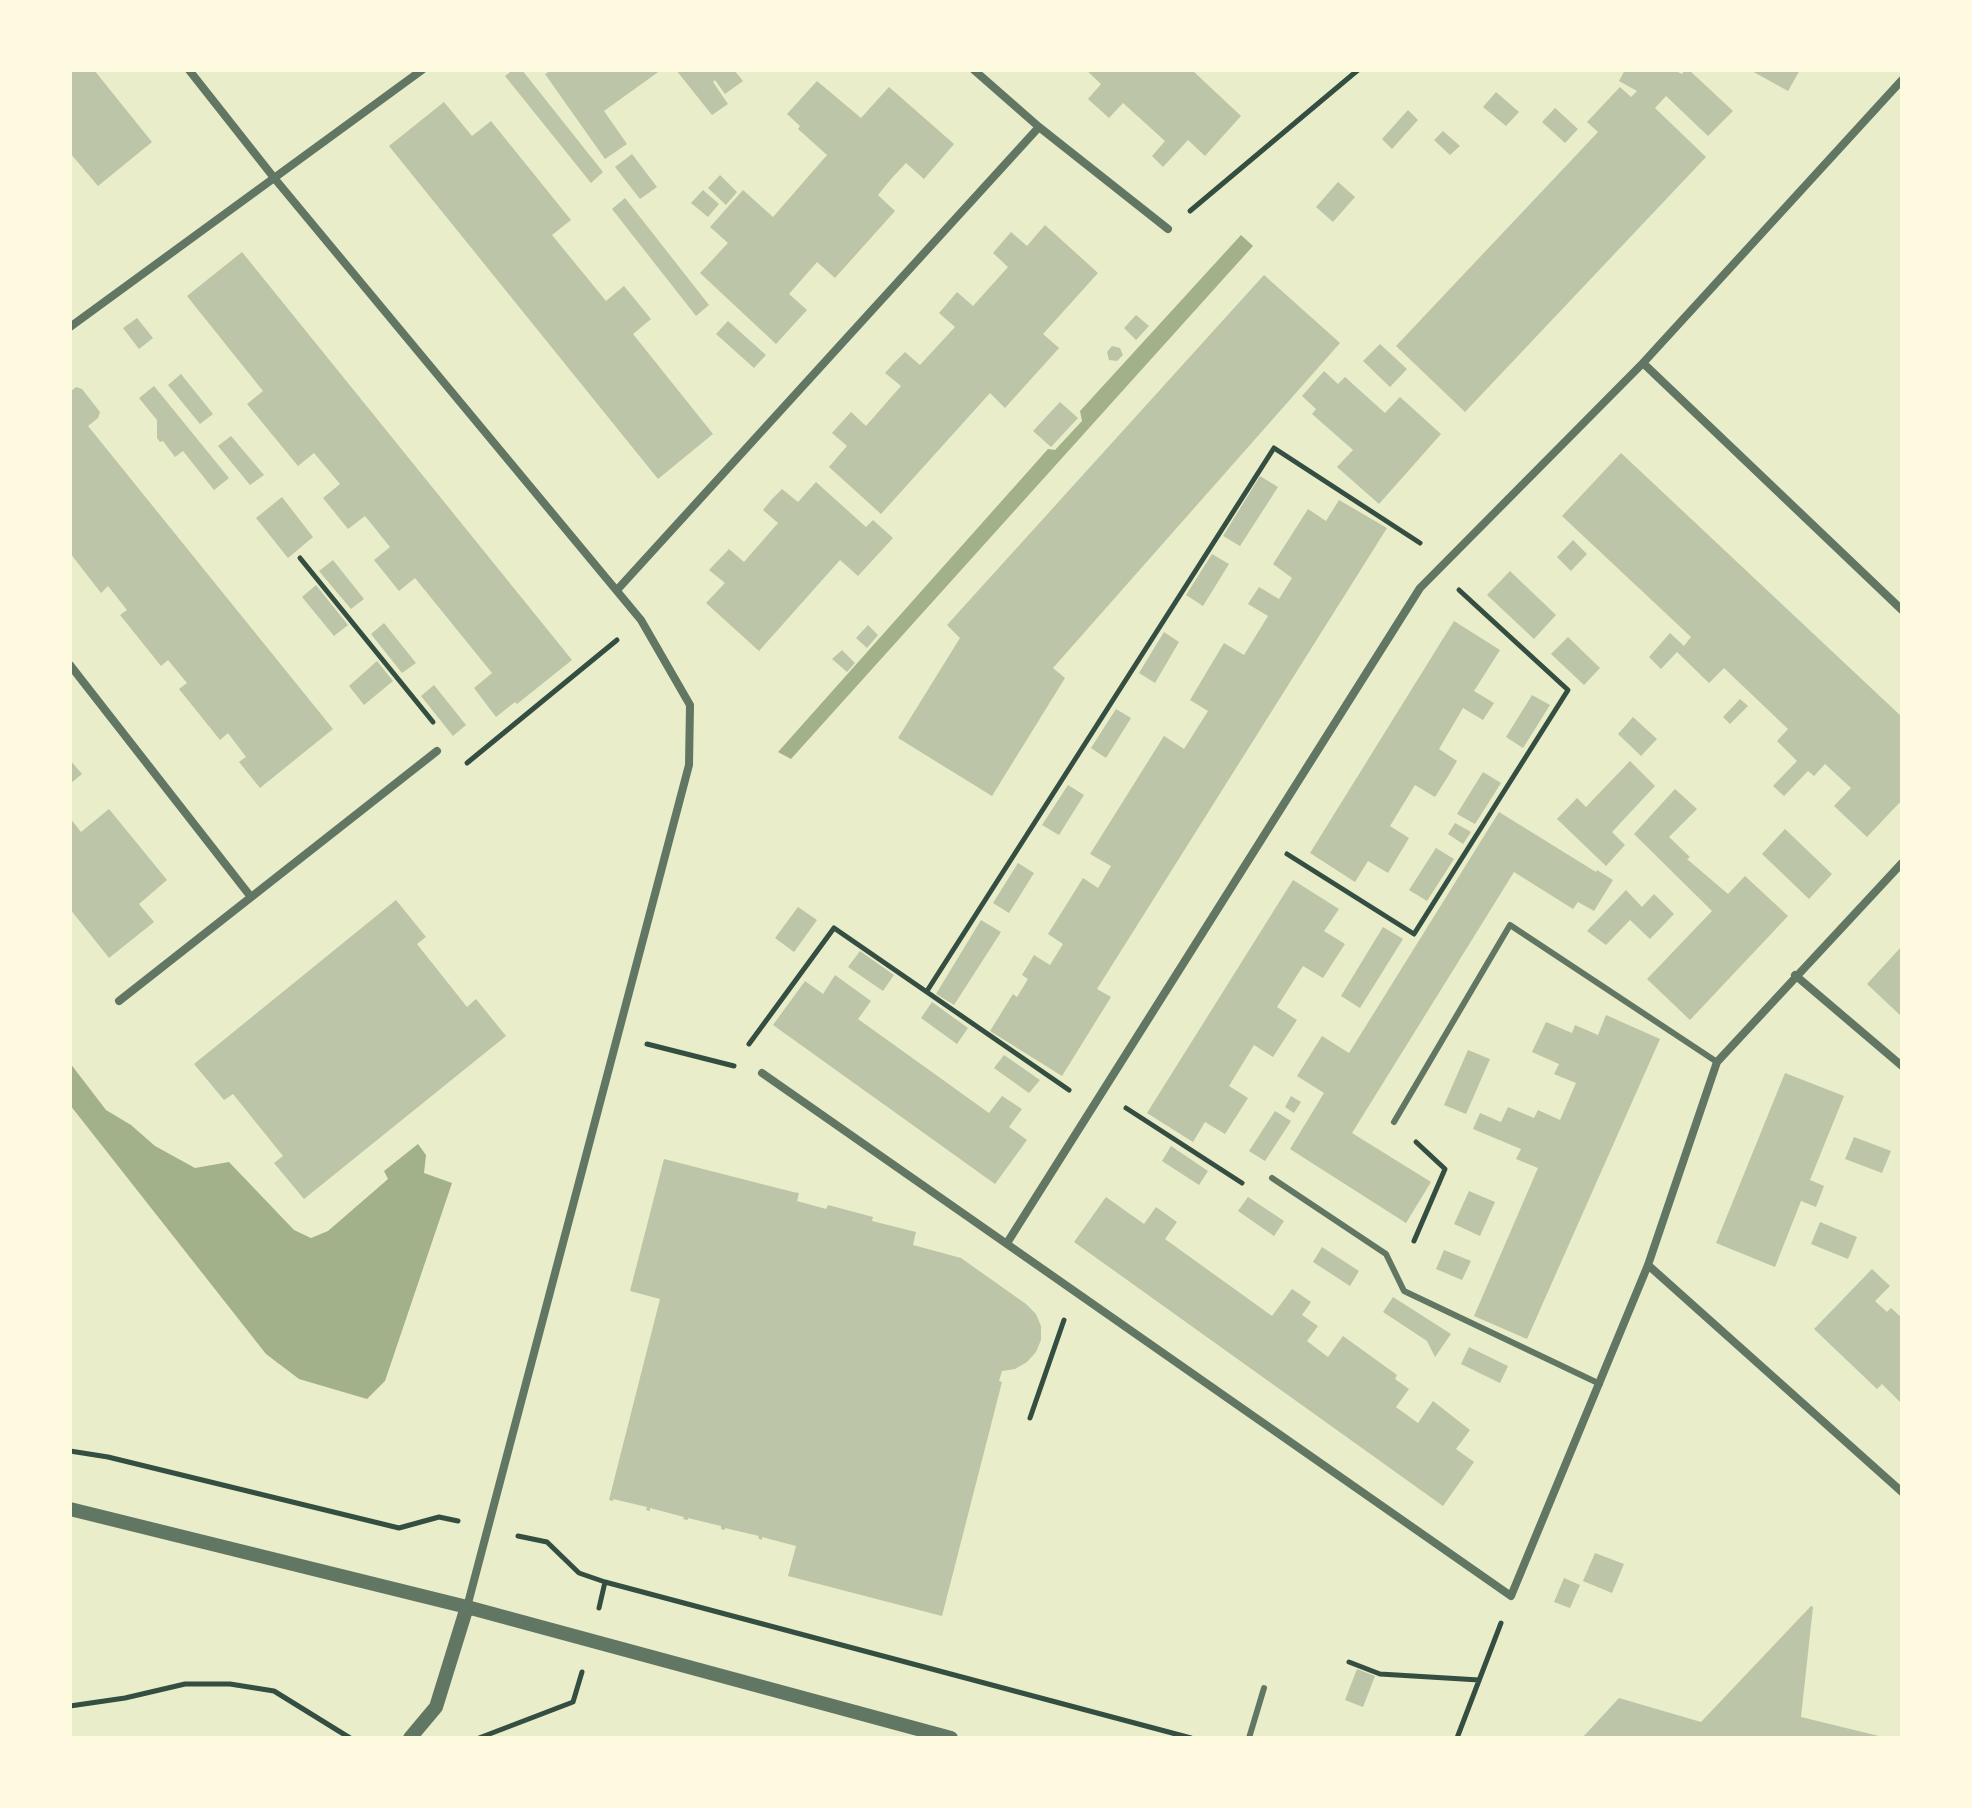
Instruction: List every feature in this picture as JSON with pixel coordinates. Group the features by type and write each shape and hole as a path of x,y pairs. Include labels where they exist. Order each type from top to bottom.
{"street":[{"path":"189,70 275,179 641,620 690,705 689,765 467,1607 436,1707 410,1738"},
{"path":"70,327 422,70"},
{"path":"974,70 1039,127 1168,229"},
{"path":"1007,1243 1420,588 1643,363 1902,80"},
{"path":"617,590 1039,127"},
{"path":"1643,363 1902,610"},
{"path":"70,665 251,897"},
{"path":"119,1001 437,751"},
{"path":"762,1073 1511,1596 1648,1265 1717,1062 1902,863"},
{"path":"1795,975 1902,1066"},
{"path":"1648,1265 1902,1492"},
{"path":"70,1509 467,1607 951,1738"}],"lane":[{"path":"1394,1122 1510,925 1717,1062"},
{"path":"1272,1178 1386,1254 1404,1291 1600,1384"},
{"path":"1249,1738 1264,1688"}],"path":[{"path":"1168,229 1358,70"},
{"path":"927,991 1274,448 1447,561"},
{"path":"300,558 437,727"},
{"path":"1262,839 1414,934 1568,690 1438,571"},
{"path":"437,751 461,767 641,620"},
{"path":"457,751 467,763"},
{"path":"733,1066 834,928 1093,1106"},
{"path":"619,1037 762,1073"},
{"path":"1102,1092 1247,1187 1272,1178"},
{"path":"1394,1122 1445,1169 1398,1279"},
{"path":"1030,1418 1074,1290"},
{"path":"70,1451 108,1457 399,1528 439,1517 547,1542 579,1573 605,1582 1191,1738"},
{"path":"479,1738 573,1702 605,1582"},
{"path":"1457,1738 1511,1596"},
{"path":"1349,1662 1380,1674 1479,1680"},
{"path":"70,1706 125,1698 185,1684 230,1684 274,1691 350,1738"}],"shaded area":[{"path":"1241,235 1253,246 791,759 778,752 1048,449 1055,450 1082,421 1080,411"},
{"path":"70,1063 106,1110 131,1125 155,1146 195,1168 229,1162 294,1230 311,1238 328,1231 388,1179 384,1171 418,1144 426,1155 424,1173 452,1183 385,1381 367,1399 299,1379 266,1354 70,1105"}],"building":[{"path":"70,70 94,70 152,142 98,186 70,153"},
{"path":"513,70 522,70 603,172 591,183 505,76"},
{"path":"552,70 661,70 604,111 627,144 605,159 545,74"},
{"path":"676,70 734,70 743,81 725,94 715,80 713,82 728,104 712,115"},
{"path":"1086,70 1192,70 1241,116 1205,156 1188,140 1163,167 1152,156 1165,141 1123,103 1109,118 1088,99 1101,84"},
{"path":"1625,70 1674,70 1682,74 1689,70 1733,111 1708,136 1666,96 1655,108 1706,157 1465,412 1396,346 1598,132 1587,122 1620,87 1631,97 1637,91 1619,81"},
{"path":"1750,70 1800,70 1788,91"},
{"path":"817,81 861,118 889,87 954,144 924,179 906,163 891,179 878,195 895,211 835,278 817,262 789,294 807,310 776,344 700,273 728,243 710,227 743,190 773,217 827,155 798,129 800,126 787,114"},
{"path":"1496,92 1519,112 1506,126 1483,107"},
{"path":"444,102 472,136 491,121 571,220 552,235 606,301 624,286 651,319 633,334 713,434 658,479 389,146"},
{"path":"1555,108 1578,129 1565,143 1542,122"},
{"path":"1408,110 1418,120 1392,149 1382,139"},
{"path":"1443,131 1460,146 1450,155 1434,140"},
{"path":"632,154 657,187 640,199 615,167"},
{"path":"720,175 737,192 726,205 708,188"},
{"path":"1338,182 1355,197 1333,222 1316,207"},
{"path":"703,190 719,204 708,217 691,203"},
{"path":"625,198 709,305 696,316 612,209"},
{"path":"1045,225 1098,273 1043,334 1059,348 1005,408 990,393 881,514 829,467 847,446 832,433 851,412 866,426 901,386 885,373 905,352 920,365 955,327 939,313 957,292 973,306 1008,267 993,253 1011,232 1027,246"},
{"path":"242,252 572,660 496,717 474,688 492,673 415,578 399,591 374,560 390,547 365,516 348,529 323,498 340,484 314,453 298,466 247,404 263,391 187,296"},
{"path":"1264,275 1340,343 1053,668 1065,678 992,796 898,738 960,638 947,625"},
{"path":"1136,315 1149,326 1136,340 1124,328"},
{"path":"137,318 153,338 139,349 123,328"},
{"path":"728,321 766,355 754,368 716,334"},
{"path":"1380,344 1407,369 1390,387 1363,361"},
{"path":"1112,346 1120,348 1123,355 1117,361 1109,360 1107,352"},
{"path":"1324,371 1338,384 1345,377 1385,413 1400,397 1441,434 1379,504 1337,467 1353,450 1312,414 1316,409 1302,396"},
{"path":"181,374 213,414 200,424 168,385"},
{"path":"154,386 229,478 214,490 183,451 175,457 157,438 157,420 139,398"},
{"path":"76,387 82,389 100,412 88,426 333,729 260,788 239,762 246,757 228,733 220,740 179,689 187,683 168,660 161,666 120,615 127,610 108,586 101,593 70,553 70,392"},
{"path":"1060,402 1078,418 1051,447 1033,431"},
{"path":"231,436 264,475 250,485 218,446"},
{"path":"1621,453 1902,717 1902,800 1867,837 1834,806 1851,788 1825,764 1814,776 1808,771 1784,796 1773,786 1797,761 1777,741 1788,729 1724,668 1709,683 1677,652 1661,669 1649,657 1670,633 1684,646 1691,637 1562,516"},
{"path":"1260,476 1278,487 1240,546 1223,536"},
{"path":"816,482 866,527 873,520 893,538 858,576 840,560 759,651 706,603 725,583 709,570 729,549 744,562 778,523 763,510 782,489 798,502"},
{"path":"282,497 313,537 288,558 256,518"},
{"path":"1339,500 1387,528 1097,989 1111,997 1062,1076 990,1031 1013,994 1017,997 1028,979 1022,975 1034,955 1050,965 1063,944 1048,934 1083,878 1098,888 1111,866 1090,854 1164,736 1184,749 1208,711 1190,700 1224,643 1244,655 1268,616 1248,604 1259,587 1279,599 1292,578 1273,564 1308,509 1326,521"},
{"path":"1573,540 1587,554 1571,571 1557,557"},
{"path":"1212,554 1229,564 1203,606 1186,595"},
{"path":"333,560 364,599 351,609 319,571"},
{"path":"1510,571 1556,615 1534,639 1487,595"},
{"path":"316,585 348,625 334,636 302,597"},
{"path":"1454,621 1500,650 1474,691 1494,703 1483,720 1463,708 1439,749 1457,761 1447,778 1435,797 1415,785 1390,826 1409,838 1388,873 1368,861 1355,882 1310,853"},
{"path":"384,623 416,663 402,673 371,634"},
{"path":"868,625 878,635 867,648 856,638"},
{"path":"1164,632 1179,642 1155,683 1139,673"},
{"path":"1568,637 1600,668 1584,685 1551,654"},
{"path":"842,650 855,663 847,672 832,659"},
{"path":"377,661 393,681 364,705 349,686"},
{"path":"434,685 466,725 453,736 421,696"},
{"path":"1532,695 1550,705 1523,748 1506,737"},
{"path":"1740,699 1748,706 1730,724 1723,717"},
{"path":"1116,709 1131,718 1106,758 1091,748"},
{"path":"1633,717 1657,739 1641,756 1618,734"},
{"path":"70,760 82,774 70,784"},
{"path":"1630,761 1655,786 1612,832 1625,845 1606,866 1557,819 1577,798 1586,807"},
{"path":"1483,772 1501,783 1475,824 1457,814"},
{"path":"1068,785 1084,795 1059,835 1042,825"},
{"path":"1675,789 1697,809 1669,837 1690,857 1687,859 1728,894 1745,876 1788,916 1690,1020 1647,979 1712,911 1634,834"},
{"path":"109,809 167,880 139,904 154,922 109,958 70,909 70,818 81,832"},
{"path":"1499,812 1613,880 1594,911 1578,902 1573,909 1514,872 1352,1133 1431,1182 1406,1223 1290,1149 1324,1093 1297,1076 1322,1036 1349,1053"},
{"path":"1455,823 1471,832 1463,844 1448,834"},
{"path":"1785,829 1832,874 1809,899 1762,854"},
{"path":"1436,848 1454,859 1427,901 1409,890"},
{"path":"1018,863 1034,873 1009,913 993,903"},
{"path":"1293,880 1339,909 1324,931 1345,944 1323,978 1303,966 1277,1007 1297,1020 1273,1057 1254,1045 1229,1086 1248,1098 1225,1134 1205,1122 1193,1142 1147,1113"},
{"path":"1626,890 1642,907 1654,894 1674,914 1650,939 1630,920 1606,945 1587,931"},
{"path":"396,900 426,937 417,944 467,1007 476,999 506,1036 304,1199 274,1163 283,1156 233,1094 224,1100 194,1064"},
{"path":"798,907 817,920 794,952 775,938"},
{"path":"981,920 1001,932 954,1005 936,994"},
{"path":"1383,927 1403,939 1360,1008 1341,996"},
{"path":"1902,946 1902,1017 1867,984"},
{"path":"860,951 894,975 883,991 848,967"},
{"path":"835,975 871,1001 858,1019 989,1113 1002,1096 1022,1109 1009,1127 1027,1140 995,1184 773,1025 805,981 823,994"},
{"path":"932,1002 968,1028 957,1044 921,1018"},
{"path":"1606,1015 1660,1039 1527,1339 1474,1316 1538,1168 1516,1159 1521,1149 1473,1129 1480,1113 1501,1122 1508,1107 1534,1118 1538,1110 1560,1120 1576,1083 1554,1074 1559,1064 1532,1052 1546,1022 1572,1033 1575,1025 1598,1035"},
{"path":"1468,1050 1490,1059 1466,1114 1444,1105"},
{"path":"1004,1055 1040,1080 1029,1093 994,1068"},
{"path":"1785,1073 1844,1096 1810,1180 1824,1186 1816,1207 1801,1201 1775,1267 1716,1243"},
{"path":"1291,1096 1301,1102 1294,1113 1285,1107"},
{"path":"1275,1111 1291,1121 1265,1161 1249,1151"},
{"path":"1854,1137 1891,1151 1882,1173 1845,1159"},
{"path":"1171,1146 1208,1171 1199,1185 1162,1161"},
{"path":"664,1159 799,1193 797,1201 826,1209 828,1205 916,1232 913,1245 961,1258 1036,1314 1041,1326 1041,1340 1036,1352 1015,1369 1002,1371 999,1381 1002,1382 942,1616 788,1576 796,1546 609,1500 660,1299 630,1291"},
{"path":"1469,1191 1495,1202 1480,1236 1454,1224"},
{"path":"1106,1197 1144,1224 1156,1207 1177,1222 1165,1239 1272,1316 1292,1289 1311,1302 1302,1315 1318,1326 1307,1341 1328,1357 1343,1336 1397,1375 1395,1379 1409,1389 1396,1407 1418,1423 1433,1401 1470,1430 1456,1449 1474,1462 1443,1506 1074,1242"},
{"path":"1248,1197 1284,1221 1274,1236 1238,1211"},
{"path":"1820,1222 1857,1237 1848,1259 1811,1244"},
{"path":"1322,1247 1359,1271 1350,1286 1313,1262"},
{"path":"1444,1250 1471,1261 1462,1280 1436,1269"},
{"path":"1872,1269 1890,1286 1875,1301 1887,1312 1891,1308 1902,1318 1902,1404 1882,1384 1877,1389 1814,1329"},
{"path":"1393,1297 1451,1334 1435,1357 1427,1341 1383,1312"},
{"path":"1469,1347 1508,1366 1500,1383 1461,1364"},
{"path":"1595,1553 1624,1564 1612,1593 1583,1581"},
{"path":"1564,1578 1580,1585 1570,1608 1554,1602"},
{"path":"1811,1606 1801,1717 1887,1738 1582,1738 1619,1698 1701,1722"},
{"path":"1357,1669 1375,1676 1363,1707 1345,1700"}]}
